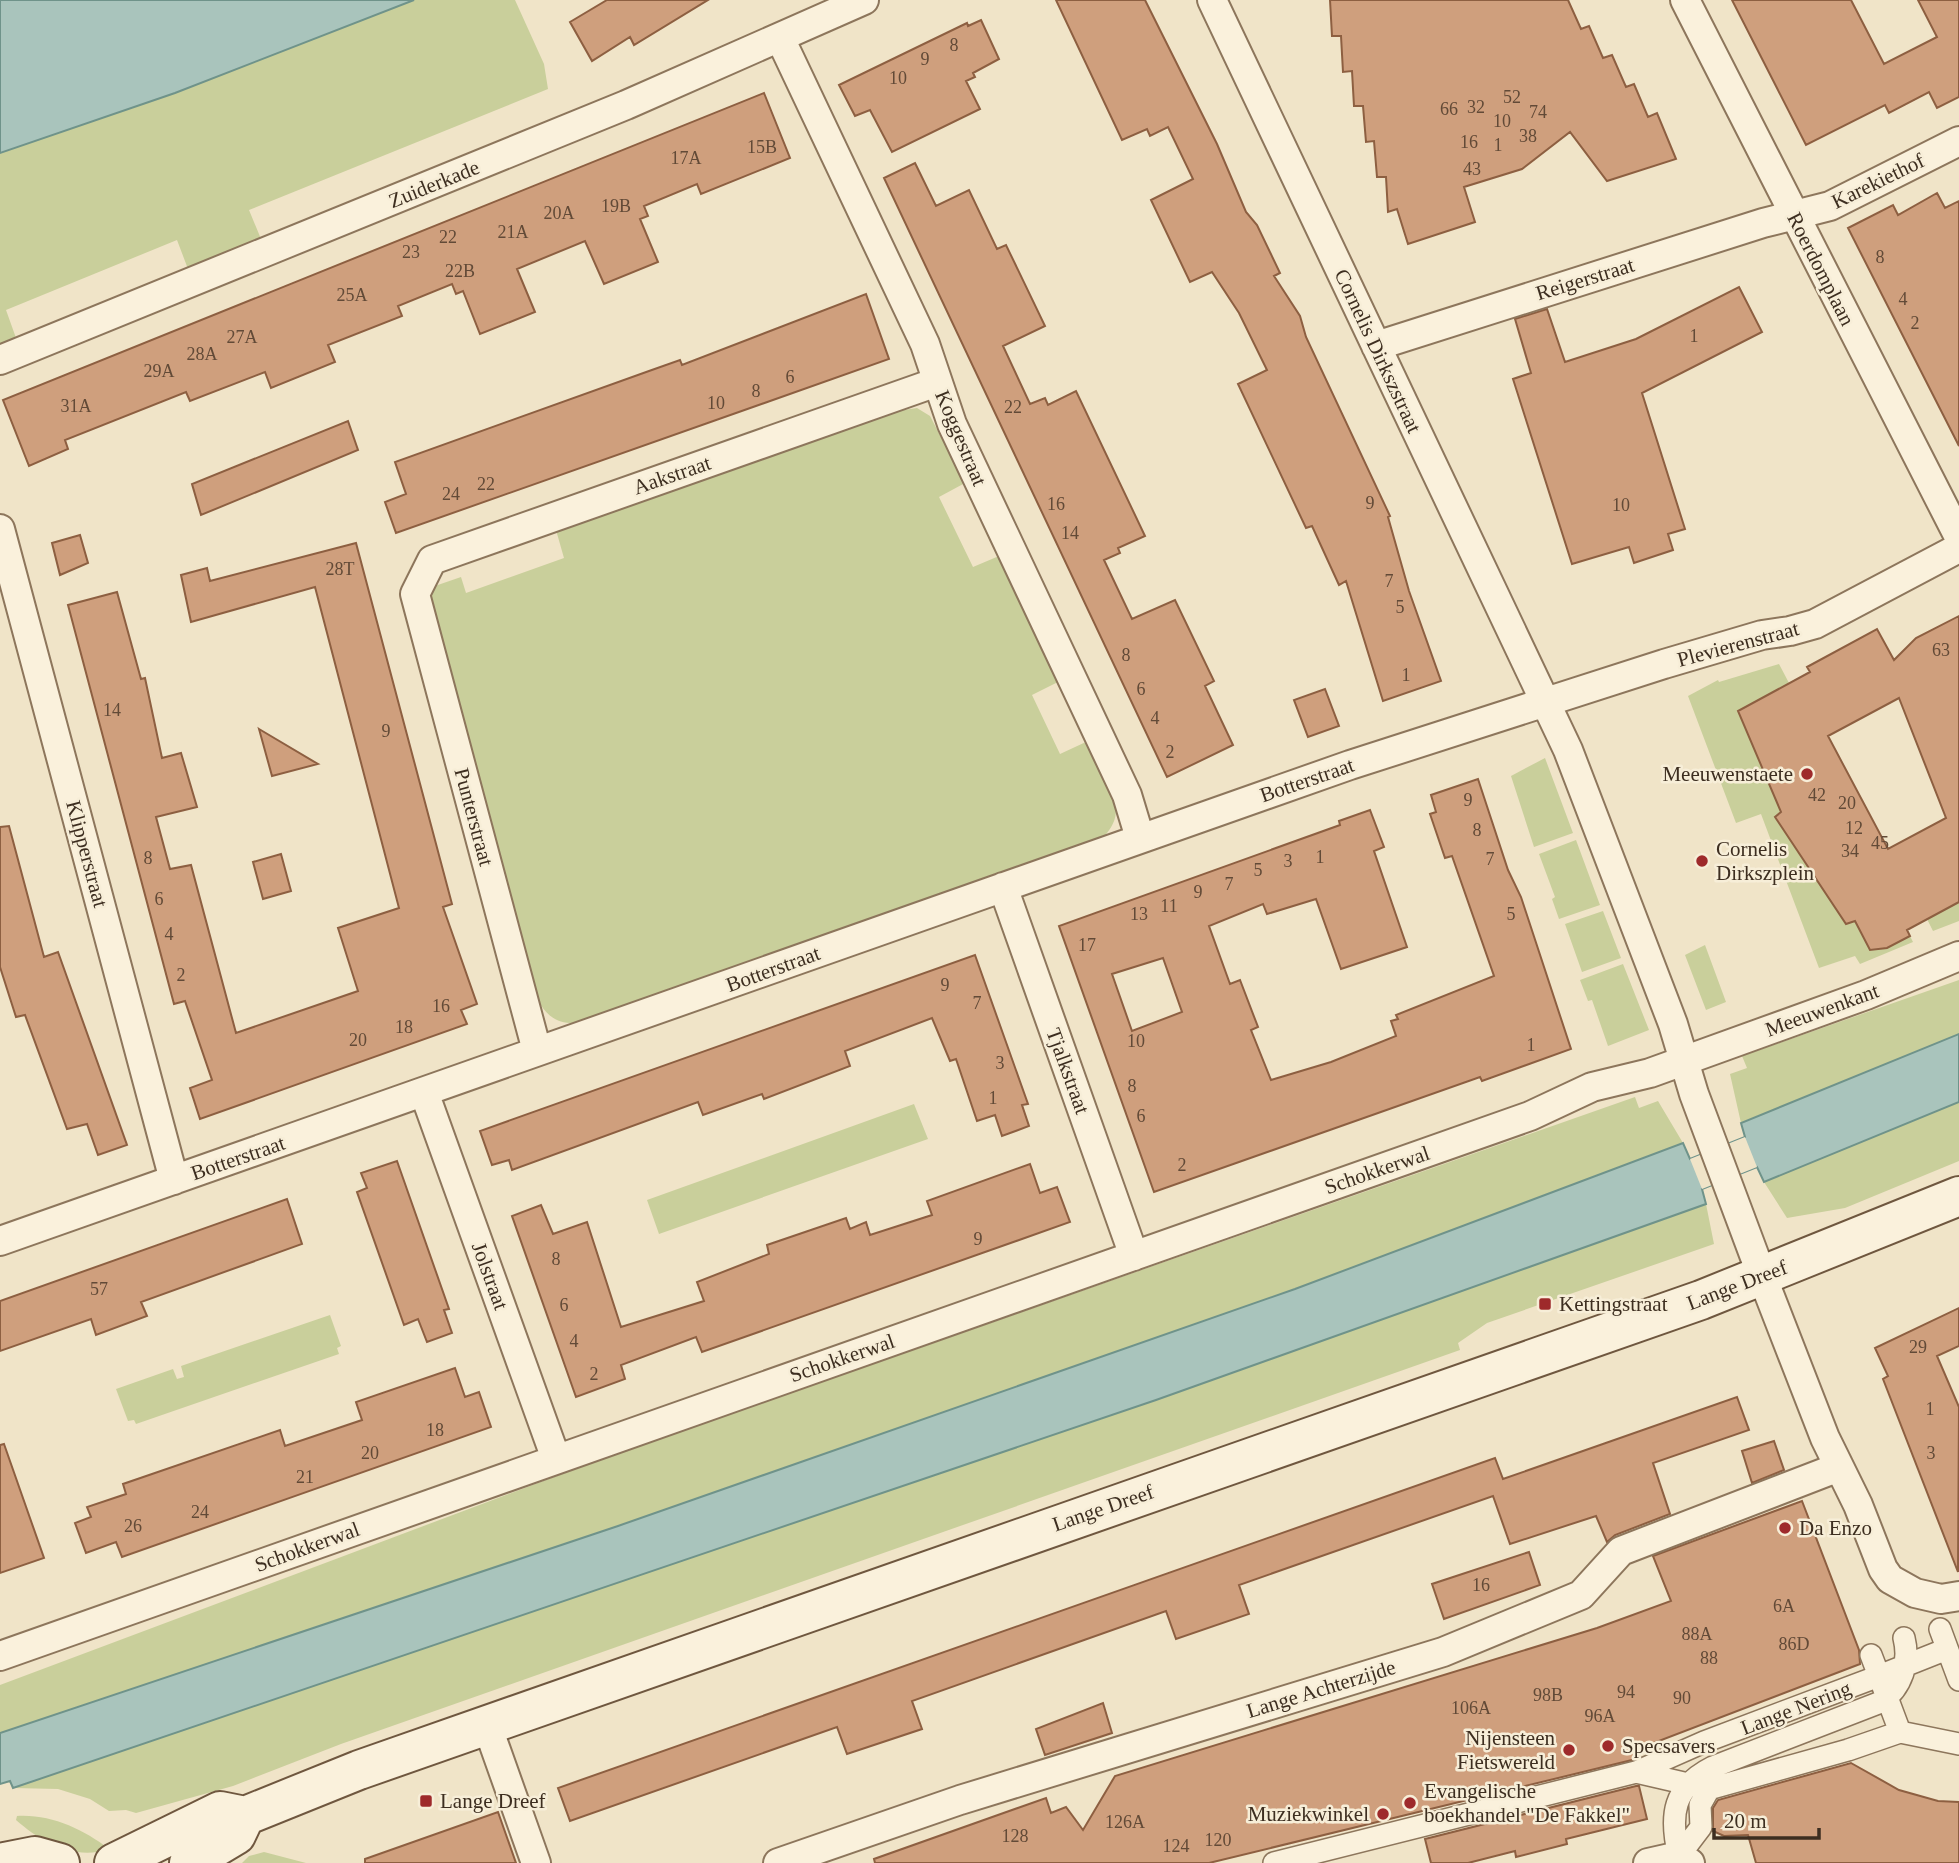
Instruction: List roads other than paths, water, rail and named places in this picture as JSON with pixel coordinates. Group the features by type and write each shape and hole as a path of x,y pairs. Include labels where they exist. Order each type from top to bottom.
{"main road":[{"name":"Lange Dreef","path":"114,1863 220,1811 245,1816 333,1779 1701,1300 1959,1196"},
{"name":"Lange Dreef","path":"189,1863 236,1835 245,1816"},
{"path":"1,1858 35,1856 60,1863"}],"street":[{"name":"Zuiderkade","path":"0,360 587,121 864,0"},
{"name":"Cornelis Dirkszstraat","path":"1212,0 1506,622 1547,701"},
{"name":"Roerdomplaan","path":"1685,0 1959,537"},
{"name":"Koggestraat","path":"780,38 921,335 952,424 1127,795 1140,838"},
{"name":"Karekiethof","path":"1794,215 1830,206 1959,141"},
{"name":"Reigerstraat","path":"1376,346 1794,215"},
{"name":"Aakstraat","path":"420,583 432,560 937,382"},
{"name":"Klipperstraat","path":"0,528 174,1180"},
{"name":"Plevierenstraat","path":"1547,701 1754,637 1815,624 1959,548"},
{"name":"Punterstraat","path":"420,583 415,594 417,606 537,1051"},
{"name":"Botterstraat","path":"0,1241 1140,838 1547,701"},
{"path":"1547,701 1655,976 1683,1061 1762,1276 1883,1569 1890,1578 1915,1593 1941,1599 1959,1596"},
{"name":"Tjalkstraat","path":"1003,887 1134,1256"},
{"name":"Meeuwenkant","path":"1683,1061 1866,995 1959,956"},
{"name":"Schokkerwal","path":"0,1656 1530,1116 1592,1087 1683,1061"},
{"name":"Jolstraat","path":"424,1092 556,1459"},
{"name":"Lange Achterzijde","path":"778,1863 960,1800 1443,1652 1581,1595 1621,1551 1839,1467"},
{"name":"Lange Nering","path":"1274,1863 1636,1772 1905,1651 1944,1639 1959,1680"},
{"path":"1887,1698 1896,1686 1905,1651"},
{"name":"Lange Nering","path":"1875,1664 1900,1732"},
{"name":"Lange Nering","path":"1688,1783 1713,1767 1870,1708 1887,1698"},
{"path":"487,1725 536,1863"},
{"path":"1648,1863 1681,1849 1701,1827 1700,1805 1709,1789 1848,1750 1900,1732 1959,1744"},
{"name":"Lange Nering","path":"1636,1772 1709,1789"},
{"path":"1681,1849 1674,1813 1688,1783"}],"water":[{"path":"0,0 414,0 175,93 0,153"},
{"path":"1959,1034 1959,1102 1764,1182 1757,1167 1702,1189 1706,1204 1156,1400 13,1788 10,1781 0,1784 0,1733 618,1526 1295,1289 1683,1143 1690,1159 1745,1137 1741,1123"}],"place":[{"name":"Meeuwenstaete","path":"1807,774"},
{"name":"Cornelis Dirkszplein","path":"1702,861"},
{"name":"Kettingstraat","path":"1545,1304"},
{"name":"Da Enzo","path":"1785,1528"},
{"name":"Specsavers","path":"1608,1746"},
{"name":"Nijensteen Fietswereld","path":"1569,1750"},
{"name":"Lange Dreef","path":"426,1801"},
{"name":"Evangelische boekhandel \"De Fakkel\"","path":"1410,1803"},
{"name":"Muziekwinkel","path":"1383,1814"}]}
